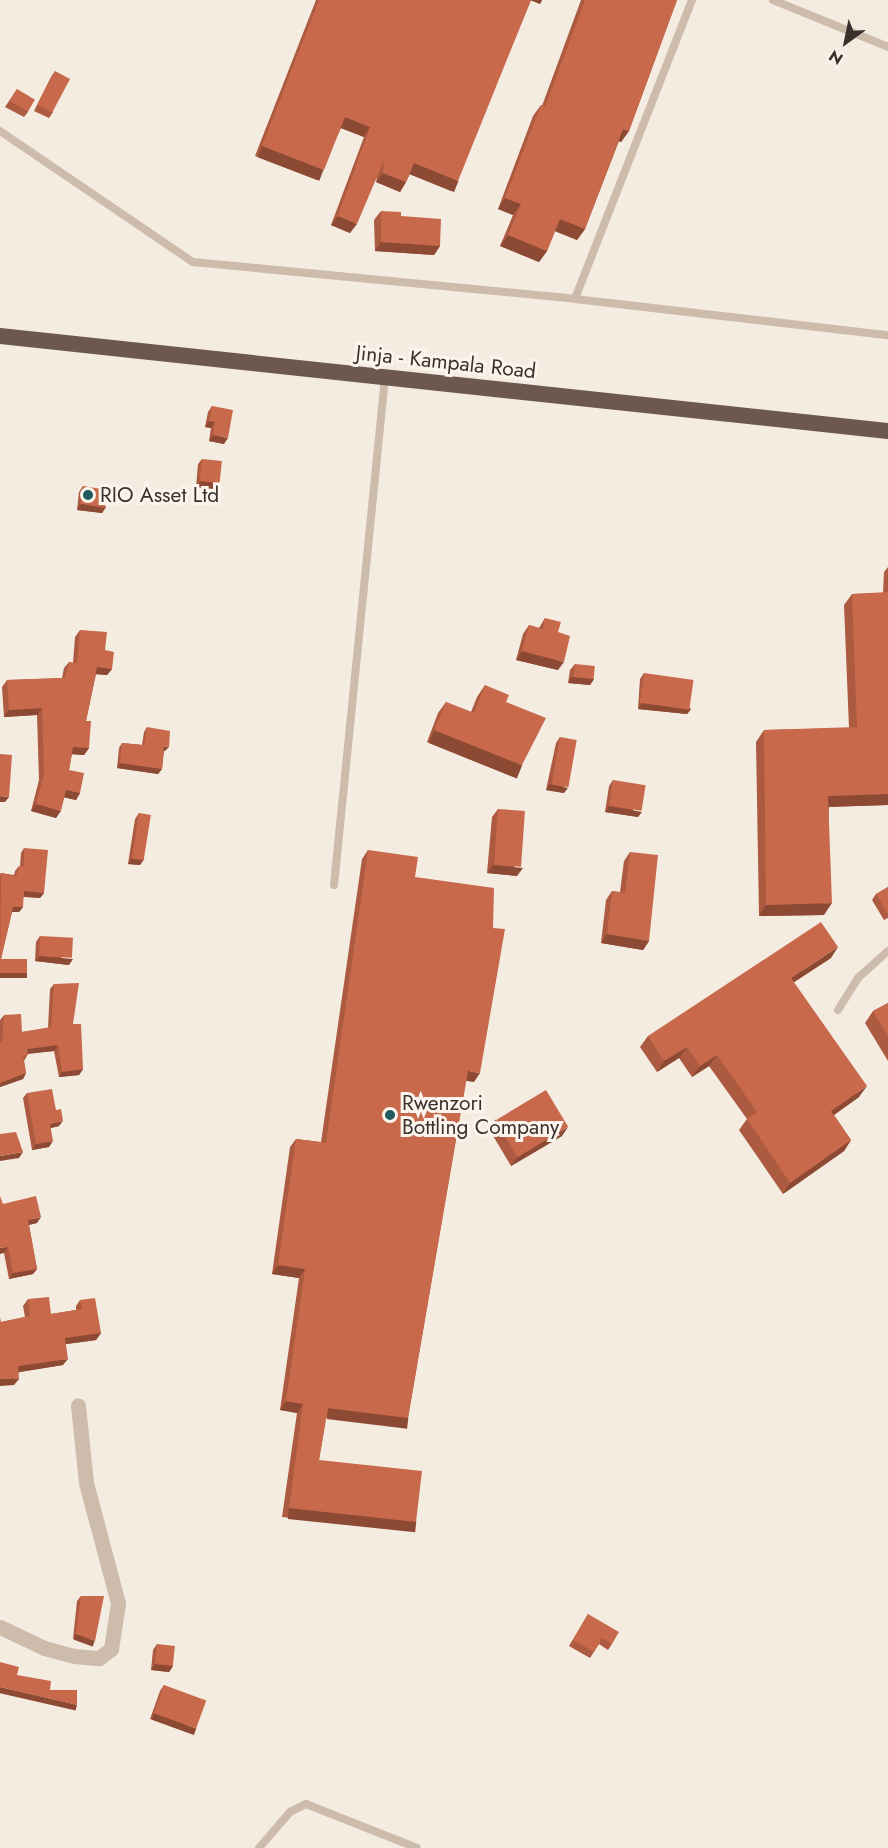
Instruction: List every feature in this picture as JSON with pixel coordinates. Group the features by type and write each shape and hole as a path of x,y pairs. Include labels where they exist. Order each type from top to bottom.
{"highway":[{"name":"Jinja - Kampala Road","path":"0,336 888,431"}],"street":[{"path":"0,1626 44,1648 74,1656 99,1658 111,1649 118,1603 86,1483 78,1405"}],"lane":[{"path":"575,298 692,0"},
{"path":"773,0 888,46"},
{"path":"0,131 193,262 575,298 888,335"},
{"path":"334,885 385,378"},
{"path":"838,1010 858,978 888,951"},
{"path":"259,1848 290,1812 306,1804 417,1848"}],"building":[{"path":"319,0 531,0 458,181 414,163 406,182 383,173 384,160 357,224 338,216 370,127 345,117 324,170 262,146"},
{"path":"585,0 677,0 629,131 623,129 585,229 560,219 547,251 508,235 521,204 505,198 541,105 545,107"},
{"path":"55,71 70,79 52,113 37,105"},
{"path":"17,89 35,100 28,112 10,101"},
{"path":"381,211 401,212 401,216 441,219 440,246 381,242"},
{"path":"212,406 233,410 228,438 213,435 215,422 209,421"},
{"path":"202,459 222,461 220,483 200,481"},
{"path":"83,486 108,490 105,508 80,504"},
{"path":"888,592 888,794 828,796 832,903 766,905 764,730 857,727 852,594"},
{"path":"545,618 561,622 558,632 570,636 564,662 522,651 529,625 543,629"},
{"path":"80,630 107,632 105,650 114,652 112,669 97,667 86,721 91,721 89,748 73,747 69,770 84,773 80,793 66,790 61,811 36,804 44,774 42,708 9,710 7,680 65,678 69,662 77,663"},
{"path":"575,664 595,666 594,679 574,677"},
{"path":"644,673 694,680 689,710 640,703"},
{"path":"485,685 509,695 506,702 546,718 522,765 434,730 446,702 474,713"},
{"path":"147,727 170,731 169,747 164,746 162,769 120,763 122,743 144,745"},
{"path":"560,737 577,740 568,787 552,784"},
{"path":"0,754 12,755 9,797 0,796"},
{"path":"613,780 646,785 642,811 609,806"},
{"path":"498,809 525,811 521,867 494,865"},
{"path":"139,813 151,815 144,860 132,858"},
{"path":"24,848 48,850 44,893 24,891 23,907 13,907 1,959 27,959 27,973 0,973 1,873 16,876 19,866 24,866"},
{"name":"Rwenzori Bottling Company","path":"368,850 418,857 415,877 494,888 493,928 505,929 480,1073 468,1071 408,1418 328,1408 319,1460 422,1471 416,1522 289,1508 303,1404 286,1401 305,1269 278,1265 296,1139 326,1143"},
{"path":"630,852 658,855 649,941 607,934 612,891 625,893"},
{"path":"888,887 888,914 876,894"},
{"path":"821,922 838,947 791,978 867,1086 831,1111 851,1140 790,1183 747,1119 757,1112 717,1055 700,1066 687,1047 664,1061 648,1036"},
{"path":"40,936 73,938 72,958 39,956"},
{"path":"79,983 73,1024 81,1024 83,1069 62,1072 58,1045 27,1049 28,1055 23,1056 26,1073 0,1083 0,1043 2,1042 4,1015 21,1014 22,1032 51,1027 54,984"},
{"path":"888,1003 888,1036 873,1011"},
{"path":"52,1089 56,1110 61,1109 63,1121 50,1124 53,1141 36,1144 27,1093"},
{"path":"546,1090 568,1127 518,1157 495,1120"},
{"path":"16,1132 23,1152 0,1156 0,1134"},
{"path":"0,1196 3,1204 36,1196 41,1217 28,1220 37,1269 13,1273 8,1247 0,1248"},
{"path":"49,1297 51,1314 82,1309 80,1300 95,1298 101,1333 65,1338 68,1359 18,1366 19,1379 0,1379 0,1317 1,1322 30,1316 28,1299"},
{"path":"81,1596 104,1596 95,1641 76,1634"},
{"path":"588,1614 619,1632 612,1644 602,1638 594,1652 573,1640"},
{"path":"157,1644 175,1646 173,1666 155,1664"},
{"path":"0,1662 19,1667 17,1675 51,1681 50,1690 77,1690 77,1705 0,1687"},
{"path":"164,1685 206,1700 196,1729 154,1713"}],"place":[{"name":"RIO Asset Ltd","path":"88,495"},
{"name":"Rwenzori Bottling Company","path":"390,1115"}]}
